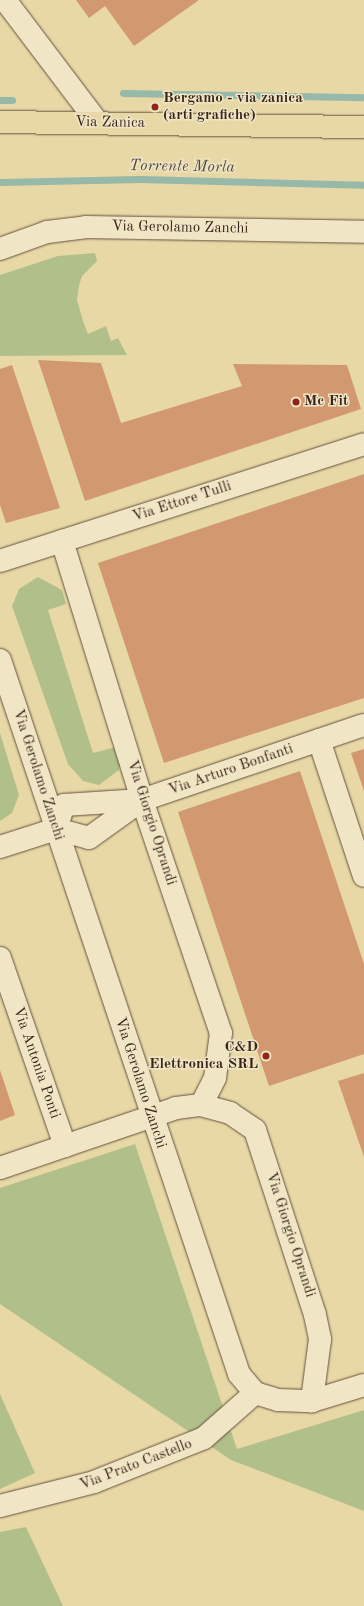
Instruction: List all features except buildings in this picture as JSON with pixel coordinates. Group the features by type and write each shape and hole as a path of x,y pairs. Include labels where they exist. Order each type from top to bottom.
{"main road":[{"name":"Via Zanica","path":"0,122 364,127"}],"street":[{"path":"6,0 98,123"},
{"name":"Via Gerolamo Zanchi","path":"0,249 47,232 85,227 364,232"},
{"name":"Via Ettore Tulli","path":"0,561 364,444"},
{"name":"Via Giorgio Oprandi","path":"62,541 142,800 221,1032 215,1078 201,1105"},
{"name":"Via Gerolamo Zanchi","path":"0,660 151,1116 239,1374 255,1393"},
{"name":"Via Arturo Bonfanti","path":"142,800 89,838 56,829 64,805 142,800 364,725"},
{"path":"319,740 364,876"},
{"path":"0,847 56,829"},
{"name":"Via Antonia Ponti","path":"0,958 65,1146"},
{"name":"Via Giorgio Oprandi","path":"0,1168 151,1116 201,1105 230,1113 255,1130 264,1152 315,1315 320,1339 312,1401"},
{"path":"255,1393 278,1400 312,1401 364,1385"},
{"name":"Via Prato Castello","path":"0,1506 94,1482 204,1438 255,1393"}],"green space":[{"path":"95,253 97,261 82,276 79,286 77,300 83,321 88,334 106,326 111,341 118,338 127,355 0,356 0,275 58,256"},
{"path":"38,577 62,590 66,604 48,610 93,753 120,746 122,754 119,770 99,785 83,781 68,764 12,606 19,589"},
{"path":"0,733 19,795 12,813 0,821"},
{"path":"135,1144 237,1449 364,1410 364,1511 231,1460 0,1304 0,1188"},
{"path":"0,1394 35,1473 0,1489"},
{"path":"26,1527 63,1606 0,1606 0,1532"}],"waterway":[{"path":"123,93 364,97"},
{"path":"0,100 12,100"},
{"name":"Torrente Morla","path":"0,182 140,179 364,185"}],"place":[{"name":"Bergamo - via zanica (arti grafiche)","path":"155,107"},
{"name":"Mc Fit","path":"296,402"},
{"name":"C&D Elettronica SRL","path":"266,1056"}]}
